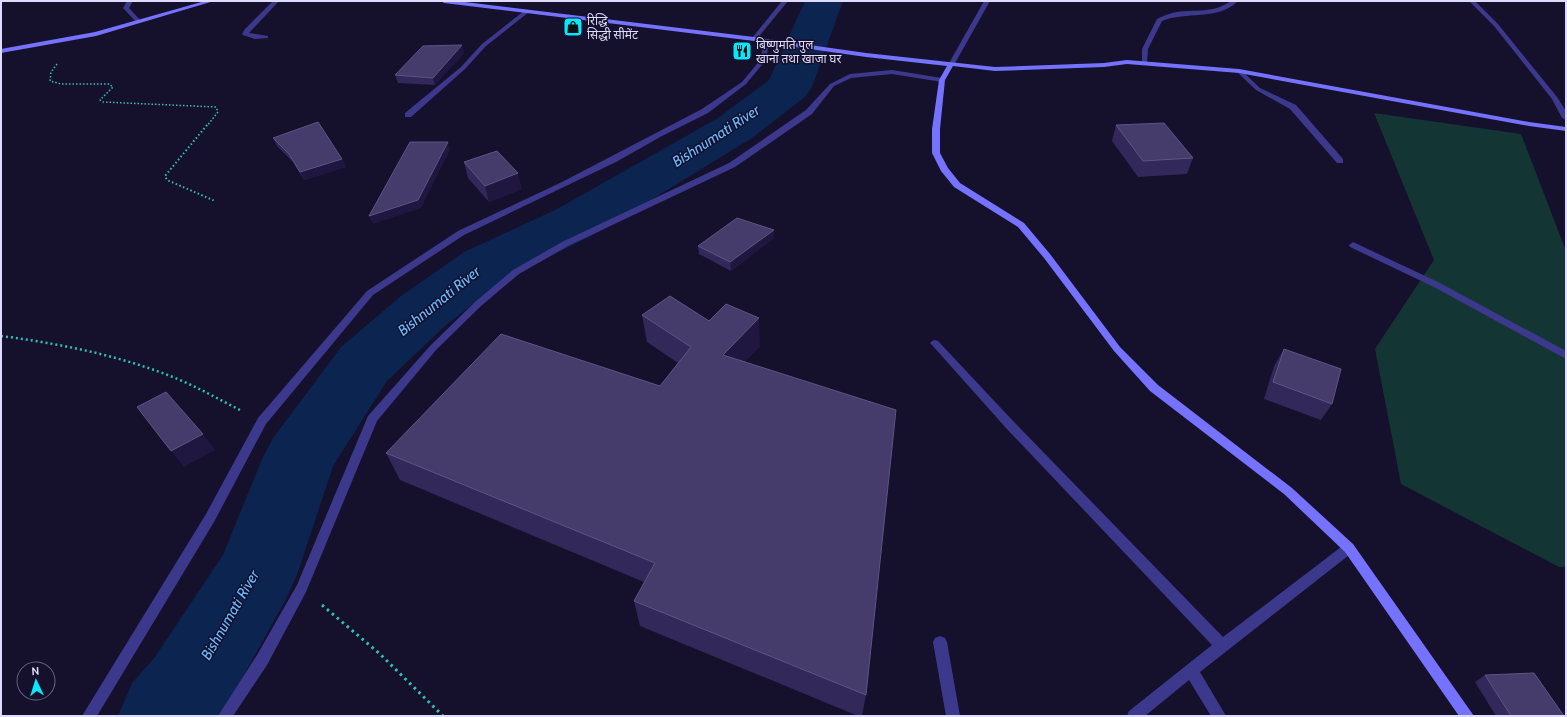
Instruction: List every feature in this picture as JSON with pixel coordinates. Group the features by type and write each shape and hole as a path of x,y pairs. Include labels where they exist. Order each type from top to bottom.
{"street":[{"path":"130,1 126,8 139,22"},
{"path":"1,51 71,40 211,1"},
{"path":"266,37 255,37 245,34 247,30 276,1"},
{"path":"444,1 754,39 866,55 995,69 1144,63 1239,71 1529,124 1566,129"},
{"path":"987,1 942,80 936,128 936,153 944,169 957,185 1021,225 1047,256 1117,349 1154,388 1288,492 1349,548 1467,716"},
{"path":"1144,63 1145,48 1159,20 1171,15 1203,13 1225,8 1235,1"},
{"path":"1472,1 1496,25 1555,98 1566,118"},
{"path":"754,39 783,2"},
{"path":"408,114 463,68 484,45 526,12"},
{"path":"89,716 210,518 262,421 370,293 461,234 592,170 705,111 744,83 764,59 765,41"},
{"path":"1239,71 1258,89 1293,107 1340,161"},
{"path":"225,716 262,660 302,588 372,419 433,348 478,304 516,272 565,244 732,165 809,112 832,86 850,76 892,72 942,80"},
{"path":"1353,245 1437,284 1566,355"},
{"path":"935,343 1010,425 1222,646"},
{"path":"1134,716 1349,548"},
{"path":"940,642 953,716"},
{"path":"1191,670 1219,716"}],"path":[{"path":"71,40 51,72 50,81 61,84 108,84 113,87 100,100 103,102 216,107 218,112 166,176 167,180 215,201"},
{"path":"1,336 107,355 180,380 262,421"},
{"path":"302,588 380,654 443,716"}],"green space":[{"path":"1374,113 1521,134 1566,251 1566,567 1559,567 1401,484 1375,349 1434,260"}],"building":[{"path":"462,45 433,78 395,75 423,46"},
{"path":"318,122 342,159 300,172 289,154 273,138"},
{"path":"1164,123 1193,158 1143,161 1116,125"},
{"path":"410,142 448,142 418,200 369,216"},
{"path":"497,151 518,173 485,186 464,162"},
{"path":"737,218 774,230 730,262 698,246"},
{"path":"670,296 709,321 726,304 759,318 723,355 896,410 866,695 634,601 655,563 386,453 501,334 660,386 691,347 642,315"},
{"path":"1284,349 1341,369 1332,404 1273,382"},
{"path":"166,392 203,434 171,451 137,407"},
{"path":"1534,673 1564,716 1511,716 1485,675"}],"waterway":[{"name":"Bishnumati River","path":"165,716 187,688 256,575 299,459 364,364 423,311 485,265 577,221 735,128 789,87 824,1"}],"place":[{"name":"रिद्धि सिद्धी सीमेंट","path":"573,27"},
{"name":"बिष्णुमति पुल खाना तथा खाजा घर","path":"742,51"}]}
